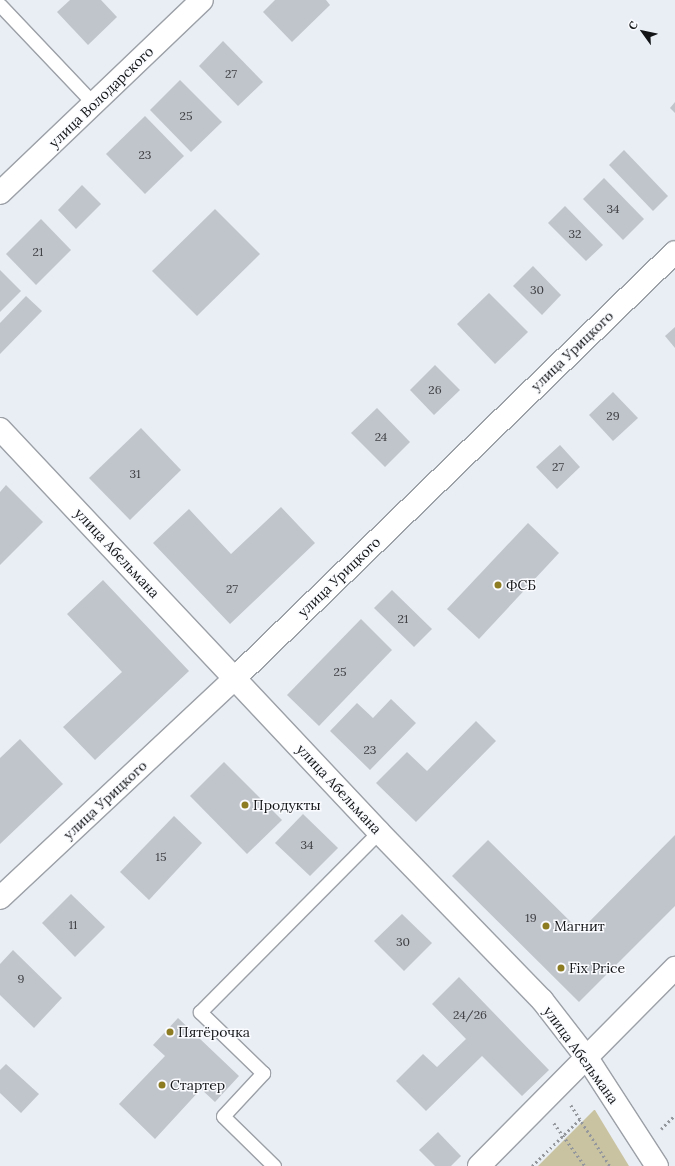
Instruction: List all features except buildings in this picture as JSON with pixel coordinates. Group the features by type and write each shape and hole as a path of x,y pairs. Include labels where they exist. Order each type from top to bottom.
{"street":[{"name":"улица Володарского","path":"0,193 202,0"},
{"name":"улица Урицкого","path":"0,898 235,678 675,252"},
{"name":"улица Абельмана","path":"0,429 379,832 542,1000 586,1058 657,1166"},
{"path":"479,1166 675,968"}],"lane":[{"path":"0,5 94,104"},
{"path":"274,1166 223,1116 263,1073 200,1012 379,832"}],"path":[{"path":"559,1086 610,1166"},
{"path":"539,1104 586,1166"},
{"path":"656,1134 675,1116"},
{"path":"532,1166 580,1119"}],"shaded area":[{"path":"594,1110 629,1166 538,1166"}],"place":[{"name":"ФСБ","path":"498,585"},
{"name":"Продукты","path":"245,805"},
{"name":"Магнит","path":"546,926"},
{"name":"Fix Price","path":"561,968"},
{"name":"Пятёрочка","path":"170,1032"},
{"name":"Стартер","path":"162,1085"}]}
